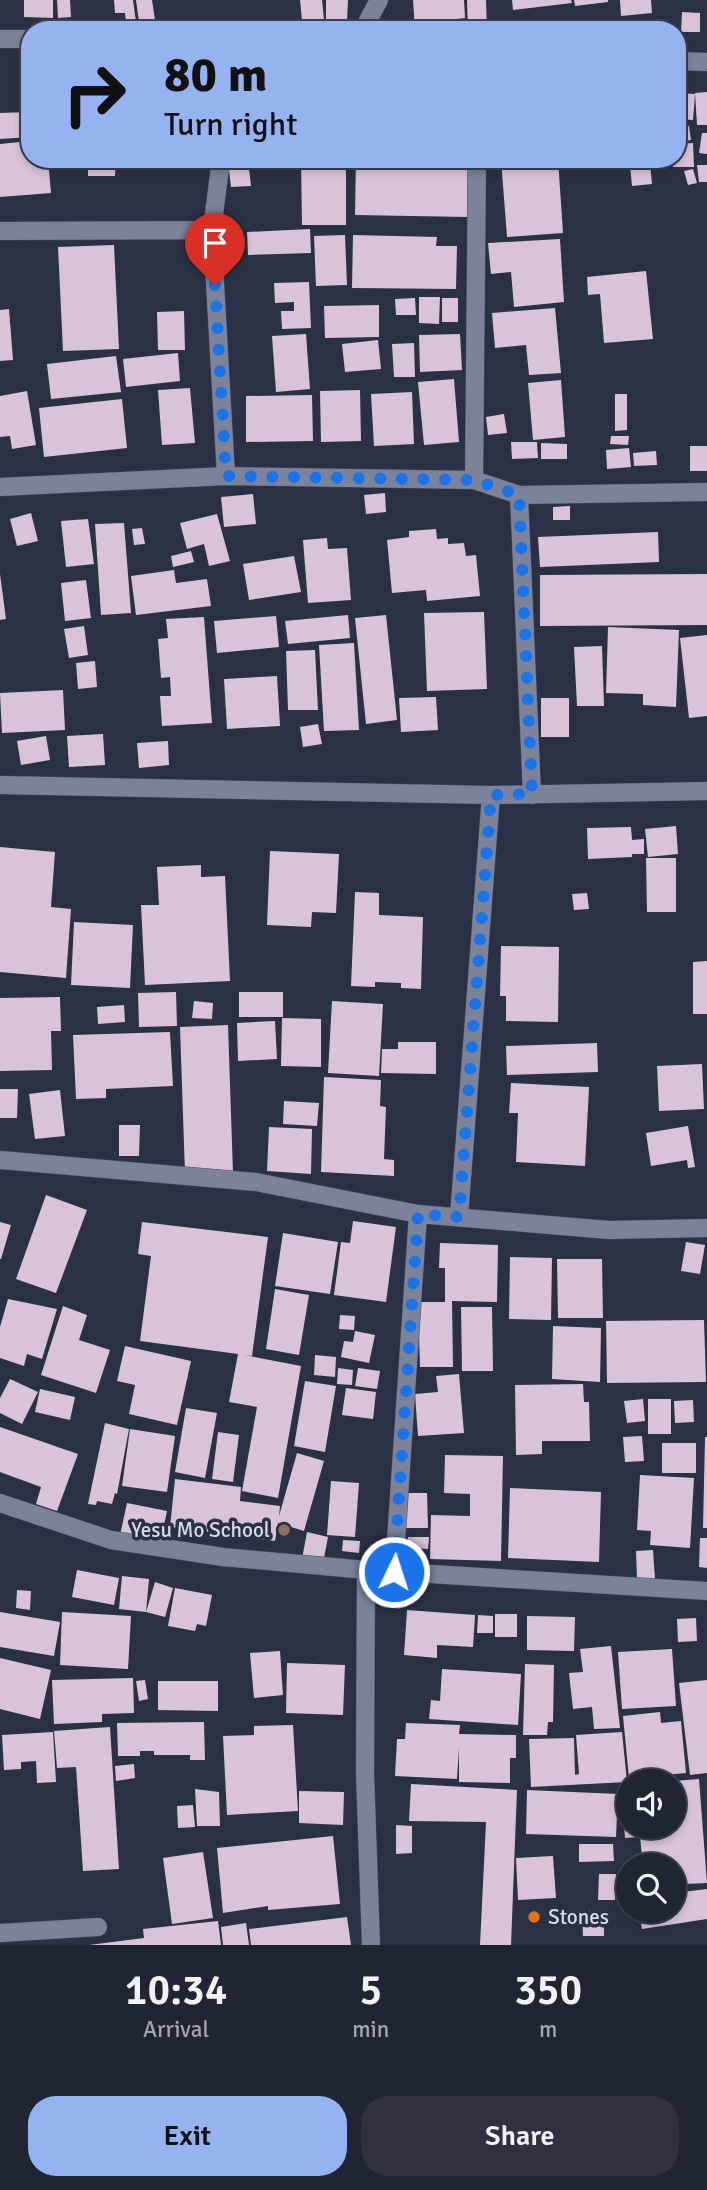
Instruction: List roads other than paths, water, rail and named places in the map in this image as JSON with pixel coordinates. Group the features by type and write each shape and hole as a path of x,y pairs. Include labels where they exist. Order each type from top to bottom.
{"street":[{"path":"368,21 379,0"},
{"path":"0,39 21,39"},
{"path":"686,61 707,62"},
{"path":"220,168 212,230 226,476"},
{"path":"474,480 477,168"},
{"path":"0,231 212,230"},
{"path":"0,488 226,476 474,480 519,495 707,492"},
{"path":"519,495 532,794"},
{"path":"0,785 491,795 707,791"},
{"path":"459,1217 491,795"},
{"path":"0,1160 256,1182 418,1214 609,1230 707,1228"},
{"path":"394,1572 418,1214"},
{"path":"0,1503 111,1541 223,1557 394,1572 707,1591"},
{"path":"366,1570 365,1773 371,1945"},
{"path":"0,1933 98,1927"}],"place":[{"name":"Yesu Mo School","path":"284,1530"},
{"name":"Stones","path":"534,1917"}]}
